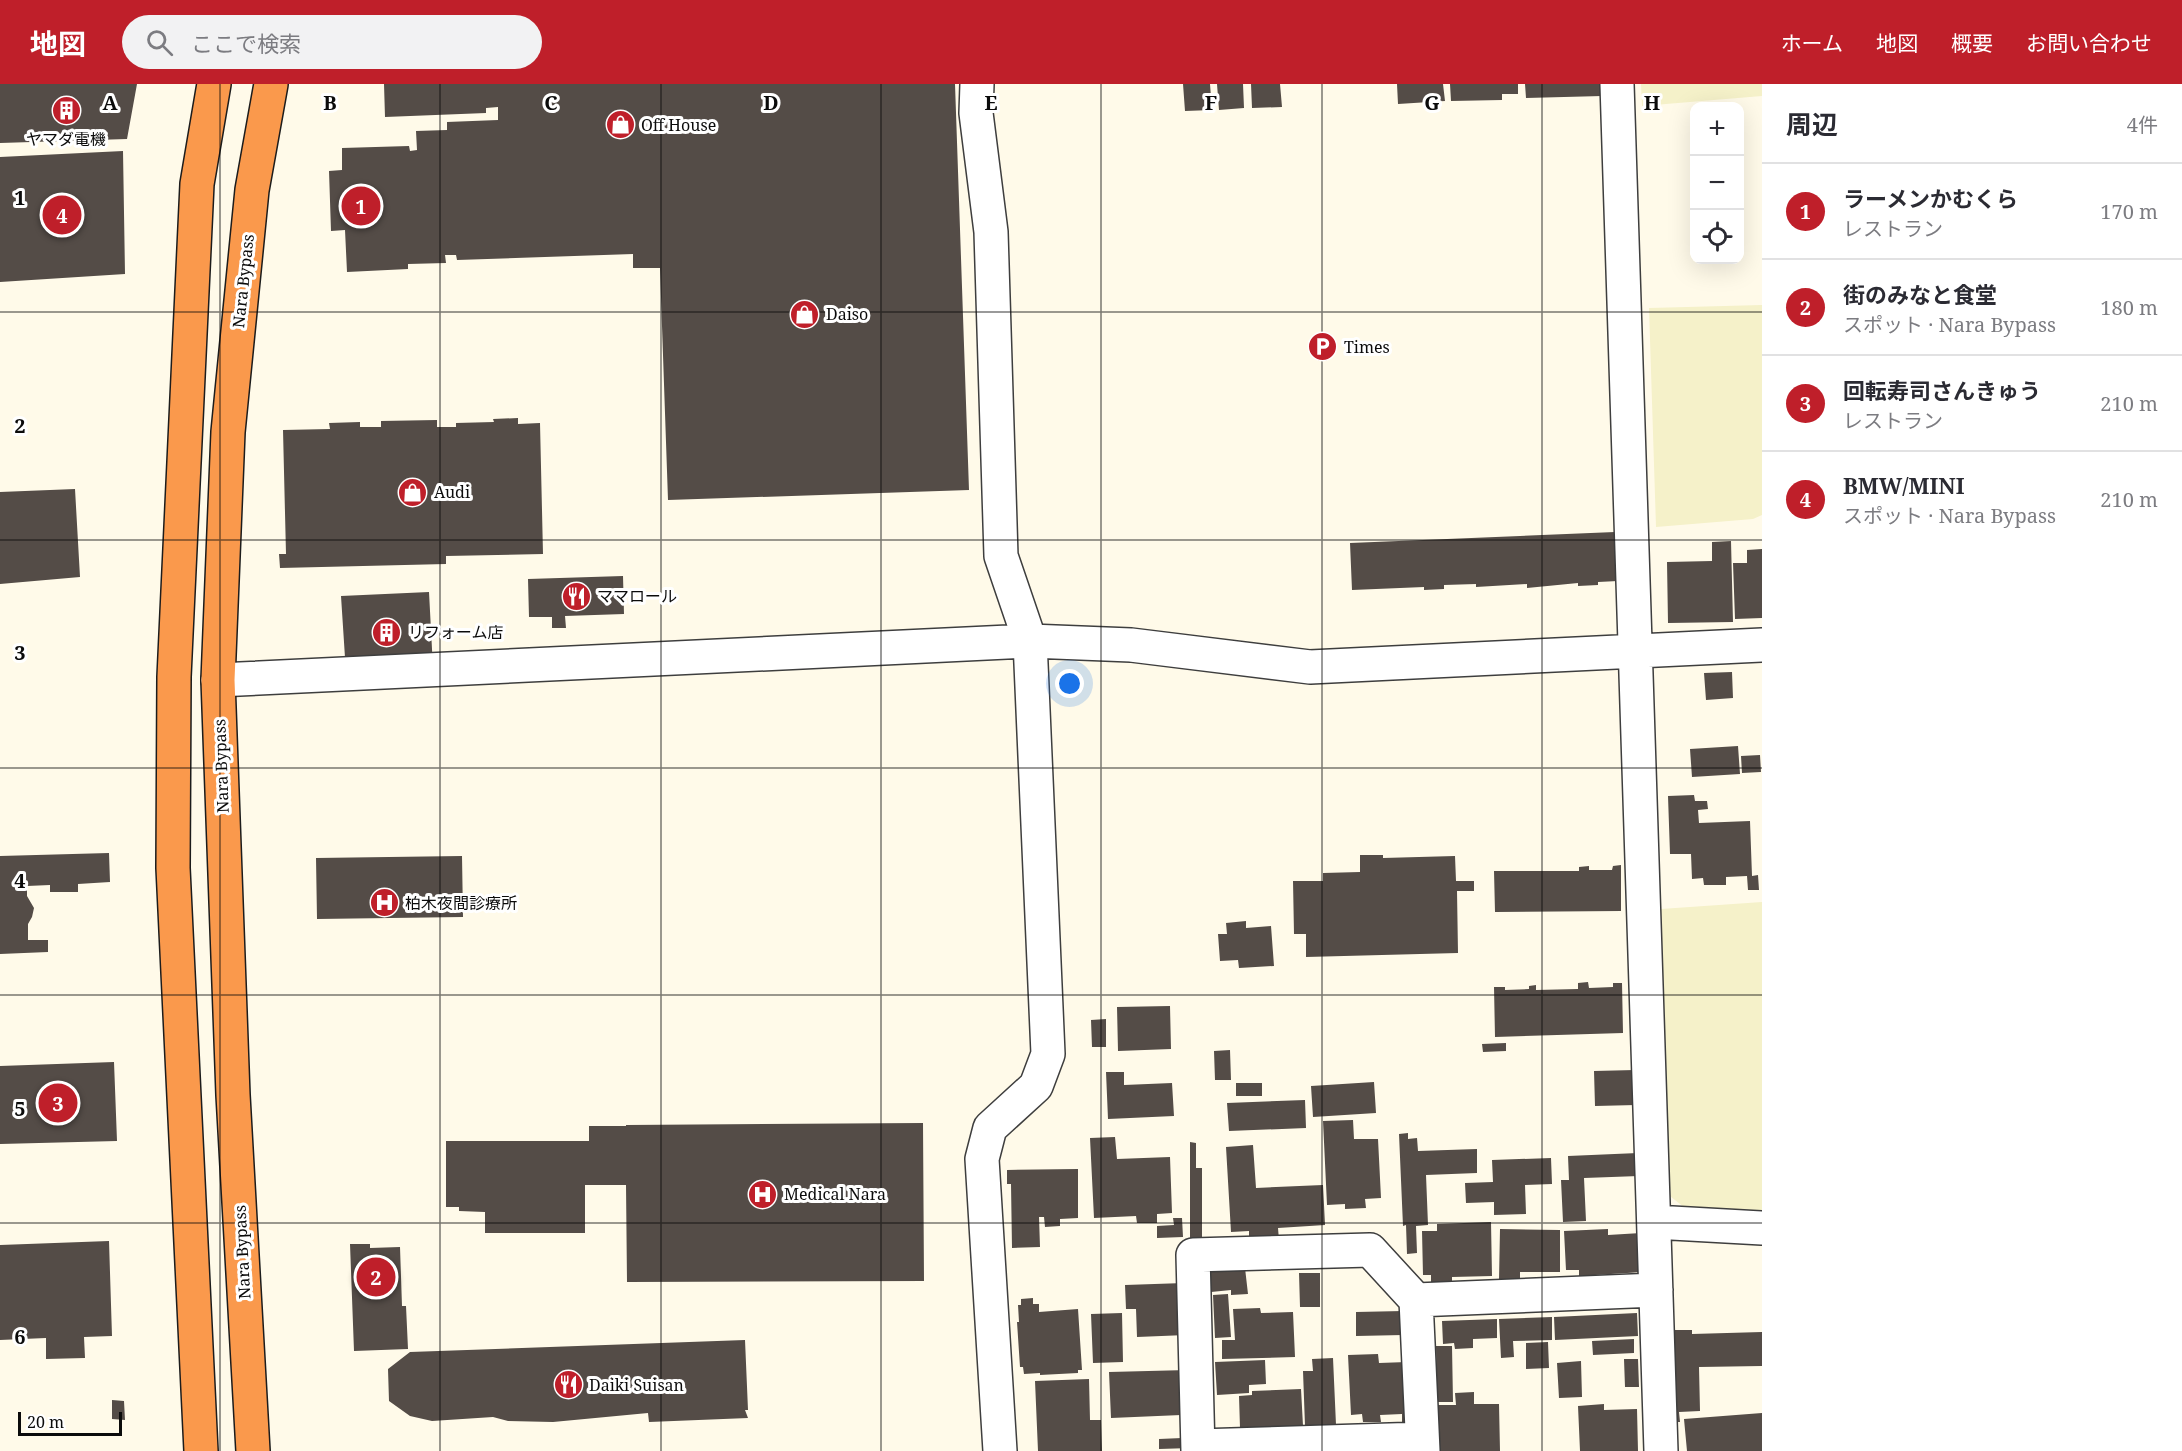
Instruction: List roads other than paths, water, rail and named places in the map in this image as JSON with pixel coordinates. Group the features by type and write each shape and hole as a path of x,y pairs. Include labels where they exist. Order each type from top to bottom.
{"highway":[{"path":"201,1451 173,868 174,677 197,184 214,84"},
{"name":"Nara Bypass","path":"253,1451 233,1095 218,680 228,432 252,190 271,84"}],"street":[{"path":"977,84 976,114 991,232 1001,556 1030,641 1048,1054 1036,1086 990,1128 982,1159 1000,1451"},
{"path":"1617,84 1661,1451"},
{"path":"218,680 1030,641 1131,645 1310,667 1762,645"},
{"path":"1654,1222 1762,1228"},
{"path":"1370,1250 1416,1300 1422,1445 1198,1449 1193,1255 1370,1250"},
{"path":"1416,1300 1656,1290"}],"place":[{"name":"ヤマダ電機","path":"66,111"},
{"name":"Off House","path":"620,125"},
{"name":"ラーメンかむくら","path":"361,206"},
{"name":"BMW/MINI","path":"62,215"},
{"name":"Daiso","path":"805,314"},
{"name":"Times","path":"1323,347"},
{"name":"Audi","path":"413,492"},
{"name":"ママロール","path":"576,596"},
{"name":"リフォーム店","path":"387,632"},
{"name":"柏木夜間診療所","path":"384,903"},
{"name":"回転寿司さんきゅう","path":"58,1103"},
{"name":"Medical Nara","path":"763,1194"},
{"name":"街のみなと食堂","path":"376,1277"},
{"name":"Daiki Suisan","path":"568,1385"}]}
